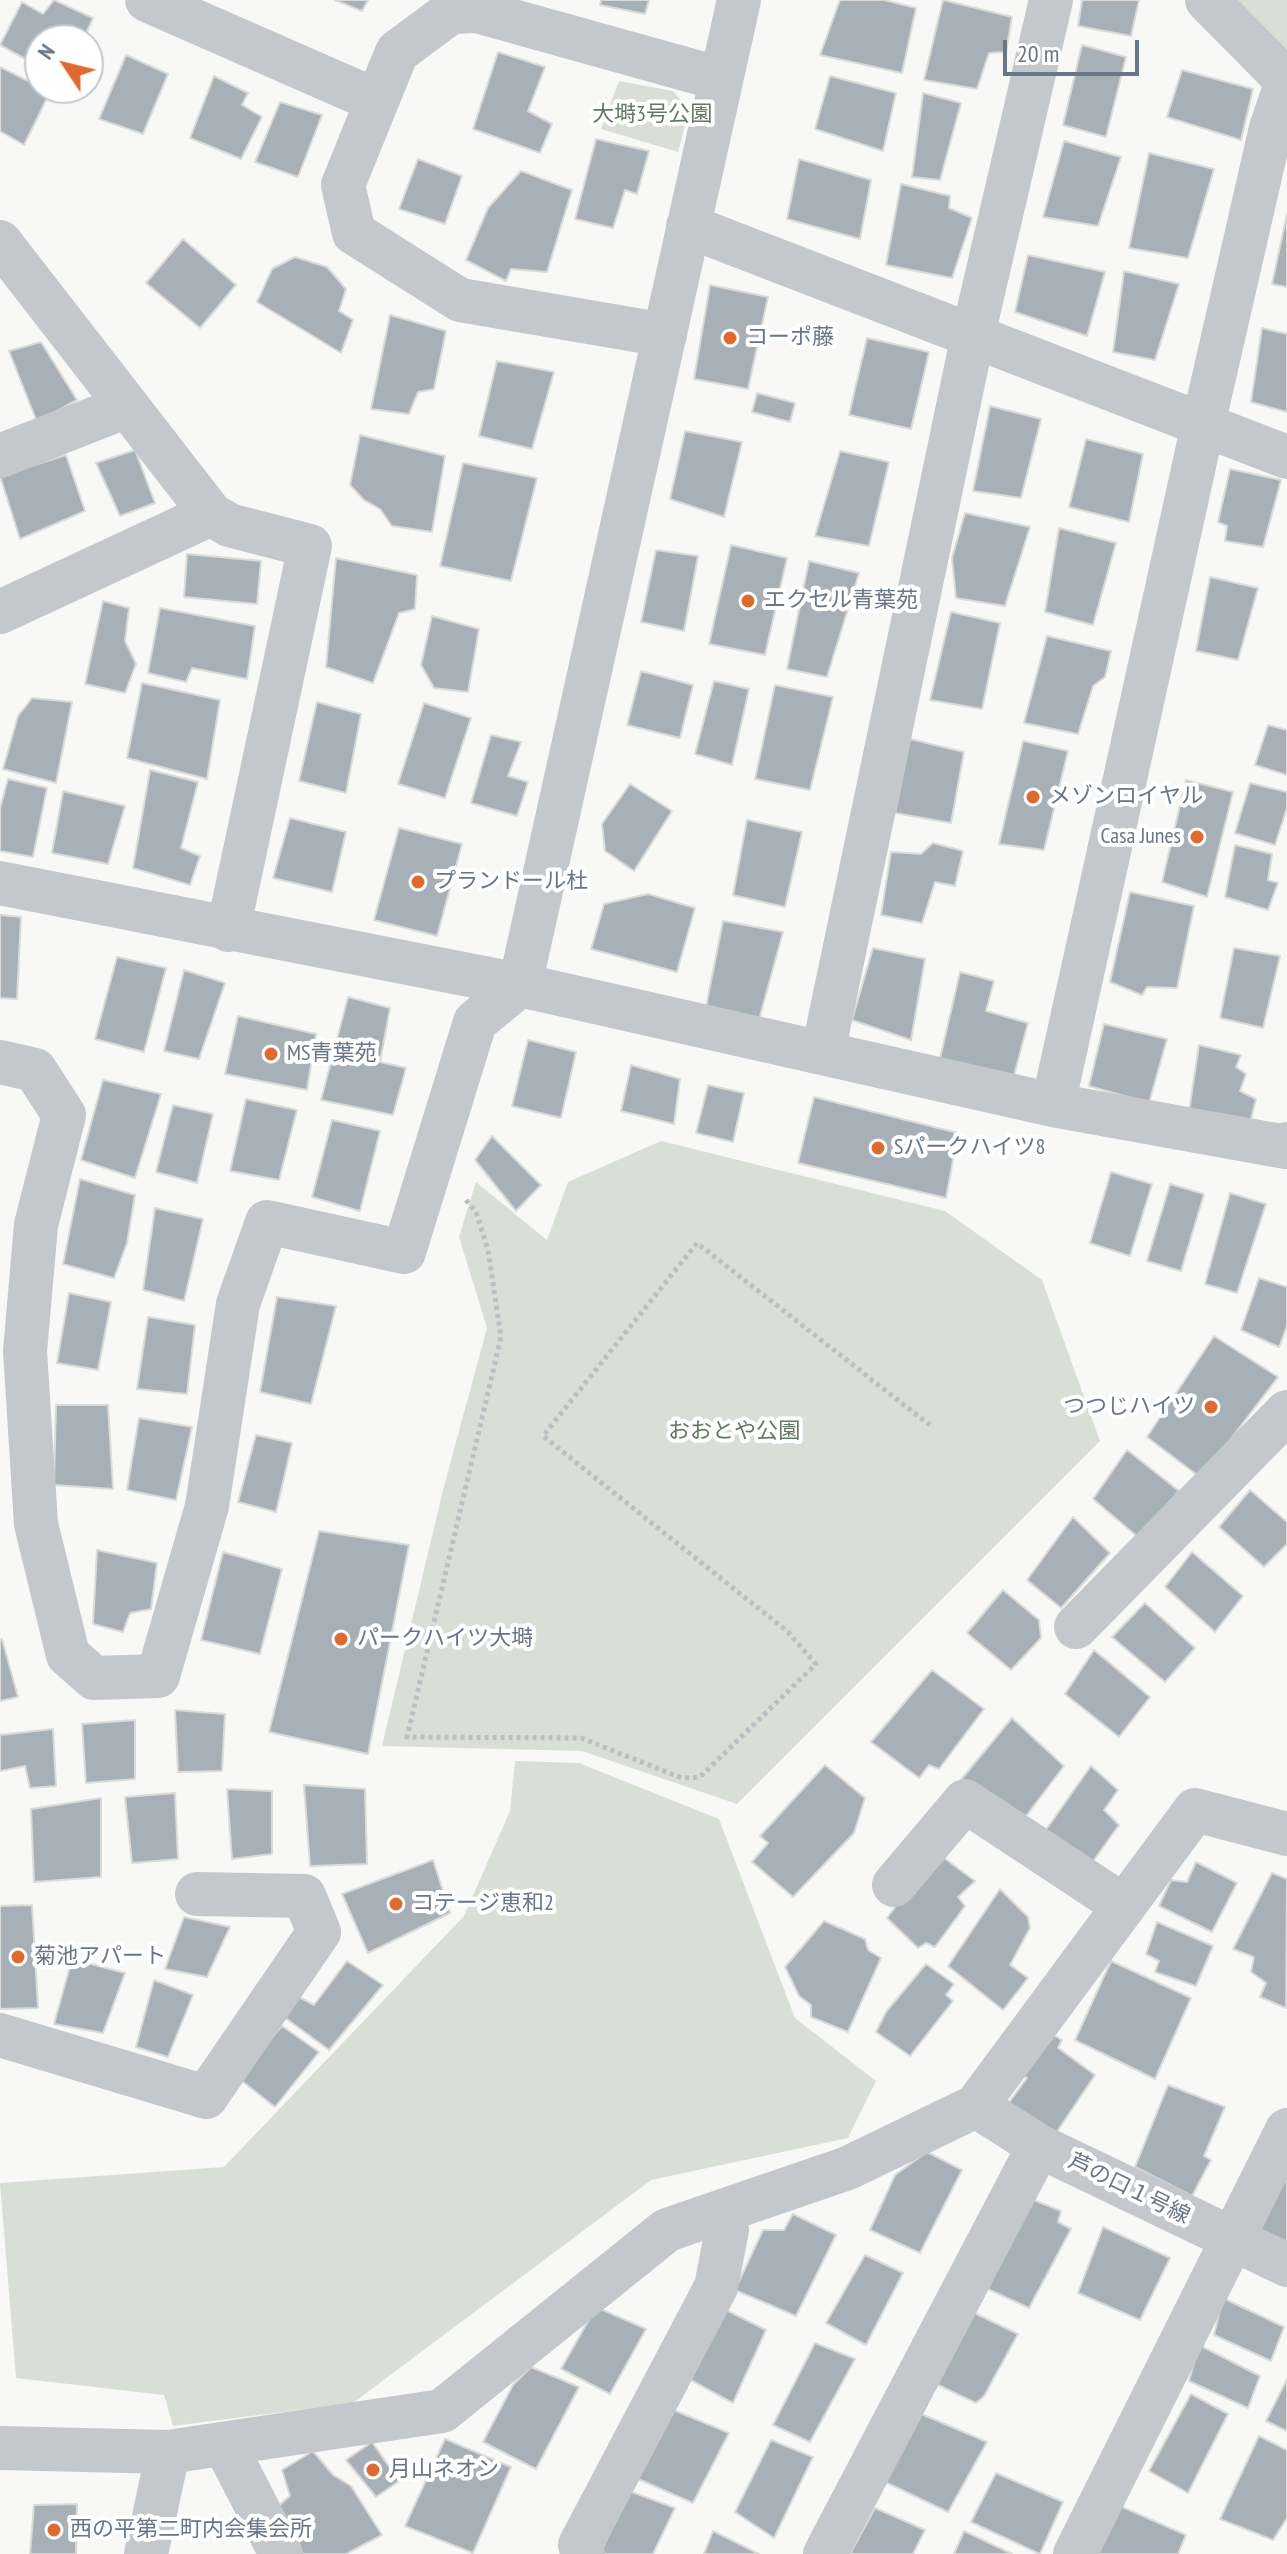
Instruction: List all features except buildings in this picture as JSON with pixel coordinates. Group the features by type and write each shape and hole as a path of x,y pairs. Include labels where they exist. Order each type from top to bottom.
{"street":[{"path":"147,0 377,101"},
{"path":"0,1062 35,1070 64,1115 36,1225 25,1351 36,1524 68,1655 94,1678 158,1676 207,1506 238,1304 267,1222 404,1252 475,1022 520,985 739,0"},
{"path":"823,1052 973,335 1051,0"},
{"path":"1053,1105 1203,425 1271,128 1287,81 1207,0"},
{"path":"665,335 460,300 354,233 343,185 397,52 451,12 479,5 721,79"},
{"path":"688,226 1287,457"},
{"path":"0,242 211,514 229,525 310,546 228,930"},
{"path":"0,456 127,406"},
{"path":"0,612 211,514"},
{"path":"0,883 520,985 1053,1105 1286,1147 1287,1144"},
{"path":"1076,1627 1287,1412"},
{"path":"894,1885 965,1801 1124,1906"},
{"path":"0,2448 168,2452 442,2411 667,2230 848,2168 976,2106 1195,1810 1287,1834"},
{"path":"0,2035 206,2097 319,1932 304,1896 197,1894"},
{"name":"芦の口１号線","path":"976,2106 1039,2146 1287,2265"},
{"path":"1075,2554 1287,2130"},
{"path":"825,2554 1039,2146"},
{"path":"583,2554 580,2545 716,2287 727,2230 722,2211"},
{"path":"225,2445 281,2554"},
{"path":"146,2554 168,2452"}],"path":[{"path":"428,1172 452,1183 476,1212 488,1250 501,1337 407,1737 581,1738 682,1778 700,1777 816,1664 788,1632 543,1436 697,1243 931,1426"}],"green space":[{"path":"1236,0 1287,0 1287,51"},
{"name":"大塒3号公園","path":"619,81 673,91 689,110 678,152 601,129"},
{"name":"おおとや公園","path":"661,1141 945,1211 1042,1280 1100,1441 737,1804 582,1751 382,1746 443,1490 487,1328 459,1237 476,1182 547,1240 568,1182"},
{"path":"515,1761 579,1763 719,1819 795,2018 876,2081 848,2138 651,2180 353,2403 173,2426 164,2395 16,2378 0,2183 224,2167 464,1916 510,1811"}],"place":[{"name":"コーポ藤","path":"730,338"},
{"name":"エクセル青葉苑","path":"748,601"},
{"name":"メゾンロイヤル","path":"1033,797"},
{"name":"Casa Junes","path":"1197,837"},
{"name":"プランドール杜","path":"418,882"},
{"name":"MS青葉苑","path":"271,1054"},
{"name":"Sパークハイツ8","path":"878,1148"},
{"name":"つつじハイツ","path":"1211,1407"},
{"name":"パークハイツ大塒","path":"341,1639"},
{"name":"コテージ恵和2","path":"396,1904"},
{"name":"菊池アパート","path":"18,1957"},
{"name":"月山ネオン","path":"373,2470"},
{"name":"西の平第二町内会集会所","path":"54,2530"}]}
